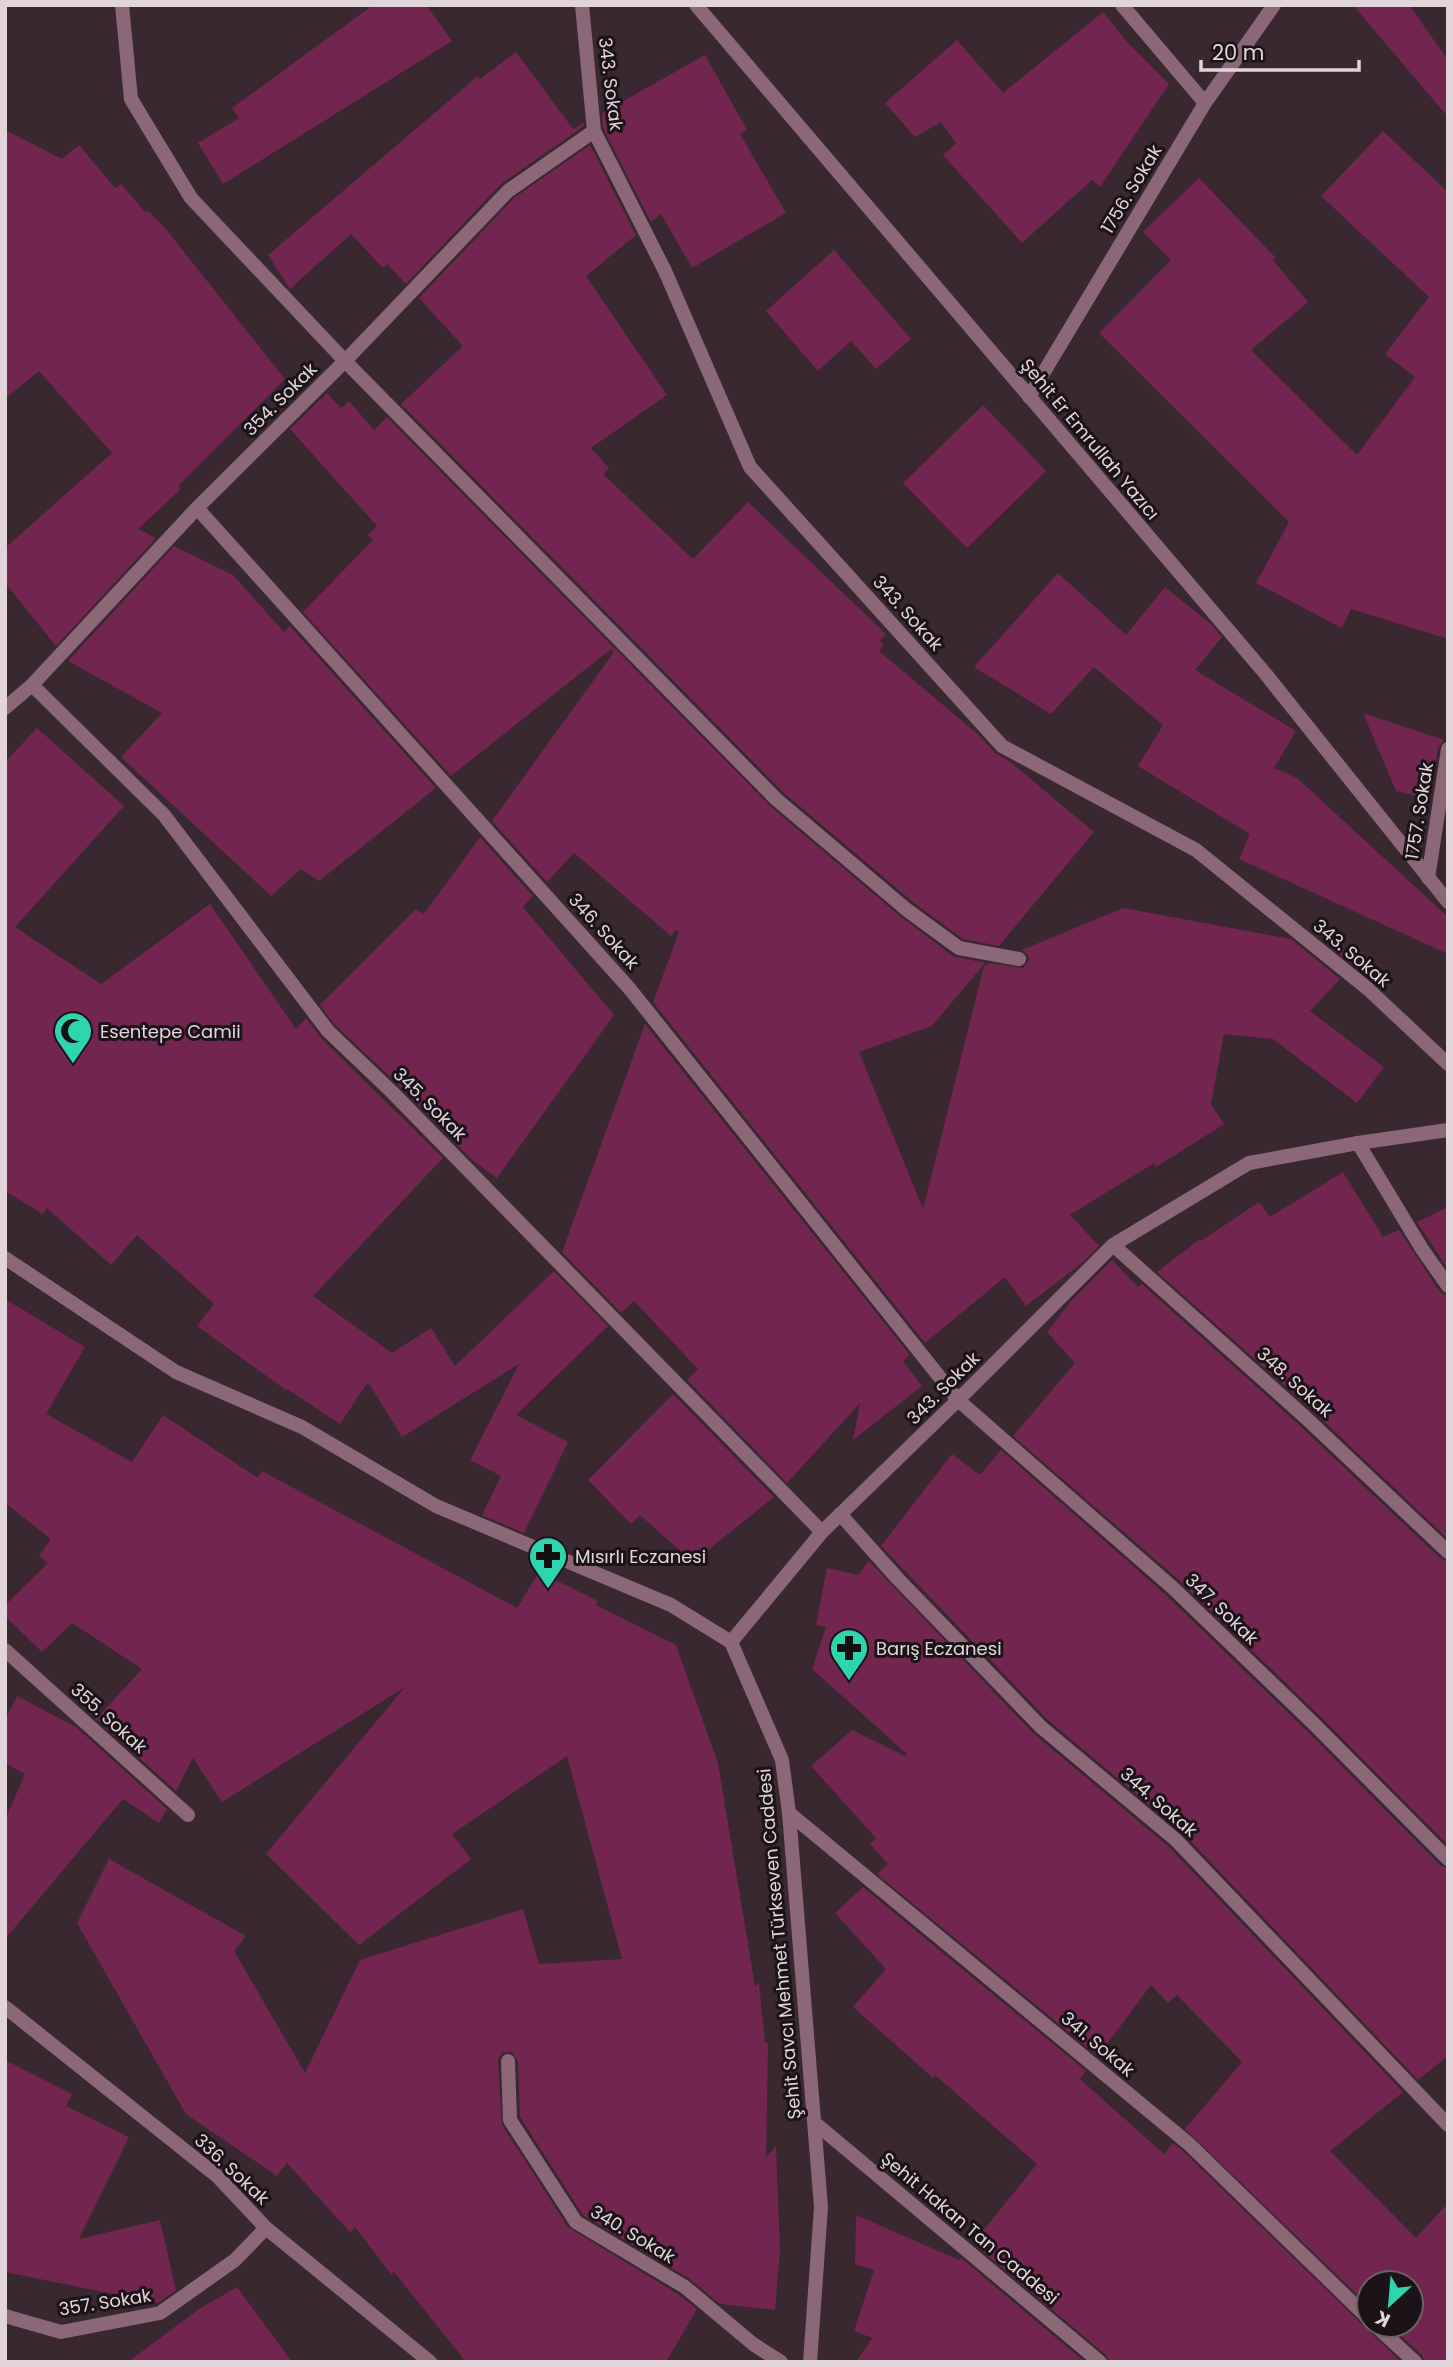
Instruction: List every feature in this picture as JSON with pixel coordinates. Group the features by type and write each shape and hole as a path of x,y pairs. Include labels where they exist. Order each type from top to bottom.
{"street":[{"path":"122,5 131,99 191,198 345,361 776,799 907,909 959,948 1018,959"},
{"name":"343. Sokak","path":"582,5 594,131 665,271 750,467 1002,746 1196,850 1368,989 1448,1064"},
{"name":"Şehit Er Emrullah Yazıcı","path":"696,5 1264,672 1448,902"},
{"path":"1122,5 1205,103"},
{"name":"1756. Sokak","path":"1029,397 1205,103 1274,5"},
{"name":"354. Sokak","path":"5,708 32,685 197,508 345,361 508,191 594,131"},
{"name":"346. Sokak","path":"197,508 629,988 958,1401"},
{"name":"345. Sokak","path":"32,685 164,815 328,1031 822,1532"},
{"name":"1757. Sokak","path":"1427,878 1448,749"},
{"name":"343. Sokak","path":"731,1642 822,1532 958,1401 1113,1245 1249,1163 1448,1130"},
{"path":"1358,1143 1422,1250 1448,1286"},
{"name":"348. Sokak","path":"1113,1245 1305,1417 1448,1552"},
{"path":"5,1258 176,1372 302,1427 436,1506 671,1605 731,1642"},
{"name":"347. Sokak","path":"958,1401 1173,1588 1448,1859"},
{"name":"344. Sokak","path":"840,1514 898,1580 1041,1727 1176,1840 1448,2125"},
{"name":"Şehit Savcı Mehmet Türkseven Caddesi","path":"731,1642 782,1760 789,1813 821,2207 810,2362"},
{"name":"355. Sokak","path":"5,1650 188,1815"},
{"name":"341. Sokak","path":"789,1813 1189,2144 1355,2305"},
{"name":"336. Sokak","path":"5,2007 217,2176 266,2228 430,2362"},
{"name":"340. Sokak","path":"508,2061 510,2120 576,2222 685,2287 752,2344 781,2362"},
{"name":"Şehit Hakan Tan Caddesi","path":"815,2123 1100,2362"},
{"name":"357. Sokak","path":"5,2316 61,2332 160,2313 236,2260 266,2228"},
{"path":"1390,2339 1415,2362"}],"building":[{"path":"373,5 426,5 452,41 223,184 198,143 239,118 232,108"},
{"path":"1353,5 1409,5 1448,60 1448,117"},
{"path":"1103,12 1128,43 1169,84 1100,187 1092,180 1022,243 943,155 956,143 941,122 915,137 885,103 957,40 1003,93"},
{"path":"516,52 573,129 584,123 584,126 501,184 406,284 387,264 383,268 351,234 290,289 268,255 478,76 480,79"},
{"path":"705,55 747,130 740,134 786,213 692,268 661,214 651,222 603,128 602,113"},
{"path":"5,130 62,159 79,145 115,188 121,184 146,213 148,211 165,228 285,379 178,486 181,489 138,529 156,538 56,646 5,583 5,548 112,453 39,371 5,399"},
{"path":"1383,131 1448,192 1448,639 1351,609 1342,628 1256,583 1289,522 1099,333 1171,260 1143,232 1199,178 1275,257 1273,260 1308,302 1251,350 1357,455 1415,377 1385,354 1429,297 1321,196"},
{"path":"590,145 636,235 586,276 667,395 591,448 609,468 603,474 693,559 748,502 886,634 880,641 884,645 879,651 981,737 995,753 1009,761 1094,832 999,946 963,939 913,902 783,792 401,404 463,346 419,298 514,198"},
{"path":"834,250 911,339 876,369 851,341 818,371 766,311"},
{"path":"327,393 341,408 349,401 374,430 387,417 770,806 901,917 953,956 985,963 932,1026 859,1052 923,1209 984,966 990,963 1023,968 1029,960 1022,950 1123,908 1291,939 1340,979 1310,1011 1384,1067 1357,1103 1273,1039 1224,1034 1211,1104 1224,1124 1156,1167 1154,1163 1070,1215 1099,1246 1082,1263 1026,1306 1005,1277 925,1343 653,1002 679,932 675,930 671,936 574,853 547,882 492,821 614,652 611,649 451,776 303,612 373,540 368,535 377,526 290,429"},
{"path":"983,405 1046,471 967,548 903,483"},
{"path":"174,546 233,575 284,632 290,626 436,788 319,881 301,869 271,896 121,757 162,713 68,661"},
{"path":"1058,573 1126,635 1165,587 1211,624 1222,637 1195,670 1296,731 1274,768 1297,778 1448,917 1448,954 1239,859 1250,834 1138,766 1163,725 1094,667 1051,714 974,667"},
{"path":"1363,713 1444,740 1438,748 1430,799 1396,791"},
{"path":"37,728 124,806 15,927 101,984 210,904 296,1029 306,1018 321,1038 443,1158 313,1296 392,1353 431,1328 455,1366 554,1271 608,1326 516,1415 568,1442 524,1533 482,1515 501,1476 470,1460 519,1364 402,1437 368,1382 340,1424 286,1390 197,1326 214,1304 137,1235 111,1265 47,1208 43,1214 5,1191 5,762"},
{"path":"480,837 533,896 523,907 614,1015 497,1178 471,1159 399,1085 335,1025 320,1005 416,909 424,914"},
{"path":"1331,947 1364,953 1353,965"},
{"path":"645,1024 910,1355 903,1361 922,1386 853,1440 860,1403 787,1483 687,1380 698,1369 634,1301 621,1313 562,1252"},
{"path":"1343,1172 1383,1237 1399,1230 1440,1292 1448,1295 1448,1539 1312,1410 1157,1272 1200,1239 1201,1241 1259,1202 1270,1217"},
{"path":"1448,1207 1448,1269 1417,1222"},
{"path":"1112,1260 1138,1287 1142,1284 1298,1424 1441,1559 1448,1561 1448,1845 1180,1581 1013,1436 1075,1363 1047,1332 1072,1300"},
{"path":"5,1299 85,1347 46,1414 132,1462 163,1415 258,1478 262,1471 517,1608 539,1572 598,1601 596,1605 676,1645 718,1763 755,1986 759,1983 765,2043 768,2043 766,2157 776,2146 780,2251 775,2310 720,2304 690,2279 583,2215 520,2117 518,2061 512,2052 502,2053 498,2061 502,2125 568,2227 679,2295 697,2309 666,2362 466,2362 355,2227 350,2232 287,2163 277,2176 186,2114 77,1923 109,1859 246,1936 234,1951 305,2073 360,1960 523,1909 539,1964 622,1959 567,1756 452,1834 471,1859 359,1945 266,1854 405,1687 222,1802 193,1758 176,1791 96,1719 142,1669 72,1623 42,1652 5,1616 5,1605 48,1563 39,1556 51,1539 5,1503"},
{"path":"673,1394 774,1497 693,1562 640,1515 631,1524 588,1480"},
{"path":"1001,1450 1166,1595 1441,1866 1448,1868 1448,2056 1418,2080 1183,1833 1048,1720 881,1546 952,1454 980,1475"},
{"path":"869,1561 1034,1734 1169,1847 1403,2092 1330,2151 1416,2238 1448,2203 1448,2362 1424,2362 1422,2355 1404,2339 1425,2339 1425,2269 1355,2269 1355,2293 1185,2129 1242,2062 1177,1995 1168,2003 1151,1985 1098,2056 877,1874 888,1864 870,1844 876,1838 811,1766 852,1730 905,1756 907,1754 812,1669 826,1627 816,1625 827,1568 858,1575"},
{"path":"17,1696 76,1727 167,1809 159,1823 123,1799 5,1939 5,1820 25,1774 5,1763 5,1720"},
{"path":"863,1887 1086,2071 1080,2079 1164,2154 1173,2143 1183,2151 1355,2317 1355,2339 1377,2339 1401,2362 1109,2362 1106,2355 973,2243 1037,2164 853,2007 886,1969 835,1913"},
{"path":"5,2060 72,2094 66,2106 129,2137 79,2239 160,2220 176,2290 158,2303 5,2272"},
{"path":"856,2215 959,2260 961,2258 1085,2362 856,2362 872,2338 854,2331 874,2270 855,2264"},
{"path":"237,2287 292,2362 128,2362 199,2309"}],"place":[{"name":"Esentepe Camii","path":"73,1065"},
{"name":"Mısırlı Eczanesi","path":"548,1590"},
{"name":"Barış Eczanesi","path":"849,1682"}]}
